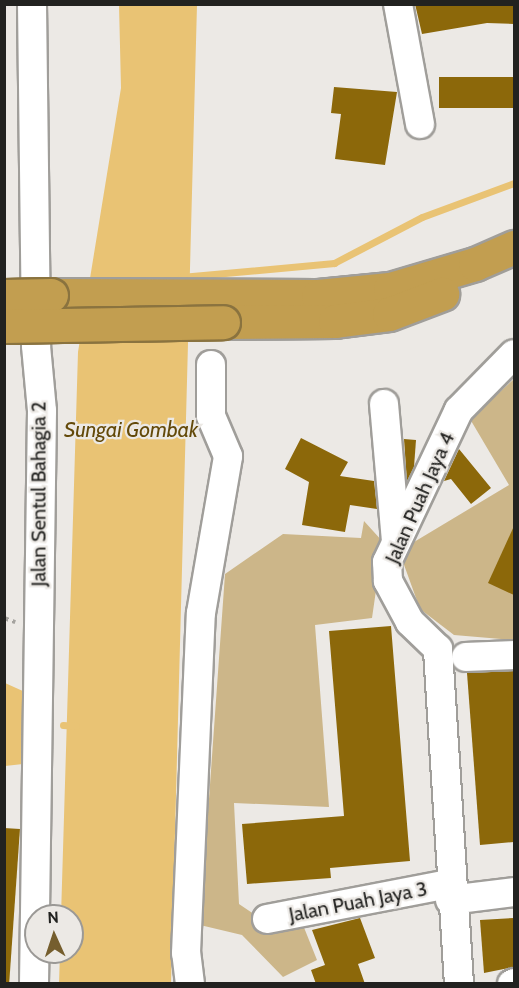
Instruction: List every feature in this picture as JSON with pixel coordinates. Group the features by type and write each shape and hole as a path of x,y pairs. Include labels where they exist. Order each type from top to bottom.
{"highway":[{"path":"4,326 222,310 390,288 475,264 514,247"},
{"path":"4,296 222,310 335,321 389,314 514,268"}],"street":[{"name":"Jalan Sentul Bahagia 2","path":"32,4 36,310 42,411 34,984"},
{"path":"398,4 420,124"},
{"path":"4,310 36,310"},
{"name":"Jalan Puah Jaya 4","path":"459,984 450,892 438,649 410,622 388,581 387,562 459,410 514,354"},
{"path":"190,984 186,953 201,613 228,456 211,416 211,365"},
{"path":"384,404 396,540"},
{"path":"466,657 514,655"},
{"name":"Jalan Puah Jaya 3","path":"267,919 450,892 514,892"}],"path":[{"path":"4,381 4,400"}],"shaded area":[{"path":"514,379 514,640 454,635 420,609 399,551 509,485 470,419"},
{"path":"364,521 383,542 372,618 315,625 329,807 234,803 239,904 264,921 303,925 317,960 283,977 242,935 200,925 225,574 283,534 361,538"}],"water":[{"name":"Sungai Gombak","path":"119,5 197,5 171,983 59,984 60,964 84,964 84,904 61,904 78,352 121,88"},
{"path":"5,683 25,692 23,764 5,766"}],"building":[{"path":"415,4 514,4 514,24 487,23 422,34"},
{"path":"439,77 514,77 514,108 439,108"},
{"path":"334,87 397,92 385,165 335,159 341,114 331,113"},
{"path":"301,438 348,462 340,476 374,481 377,509 350,505 345,532 302,525 309,482 285,469"},
{"path":"404,439 416,440 414,467 407,481"},
{"path":"459,449 491,488 471,504 451,479 444,481"},
{"path":"514,526 514,595 488,583"},
{"path":"391,626 410,861 330,868 331,878 247,884 242,824 344,816 329,631"},
{"path":"514,671 514,842 480,845 467,673"},
{"path":"4,828 20,829 9,984 4,984"},
{"path":"360,918 375,958 358,964 365,984 316,984 311,970 325,965 312,930"},
{"path":"514,918 514,967 484,973 480,920"}],"waterway":[{"path":"181,277 334,263 422,217 514,183"},
{"path":"63,725 76,726"}]}
